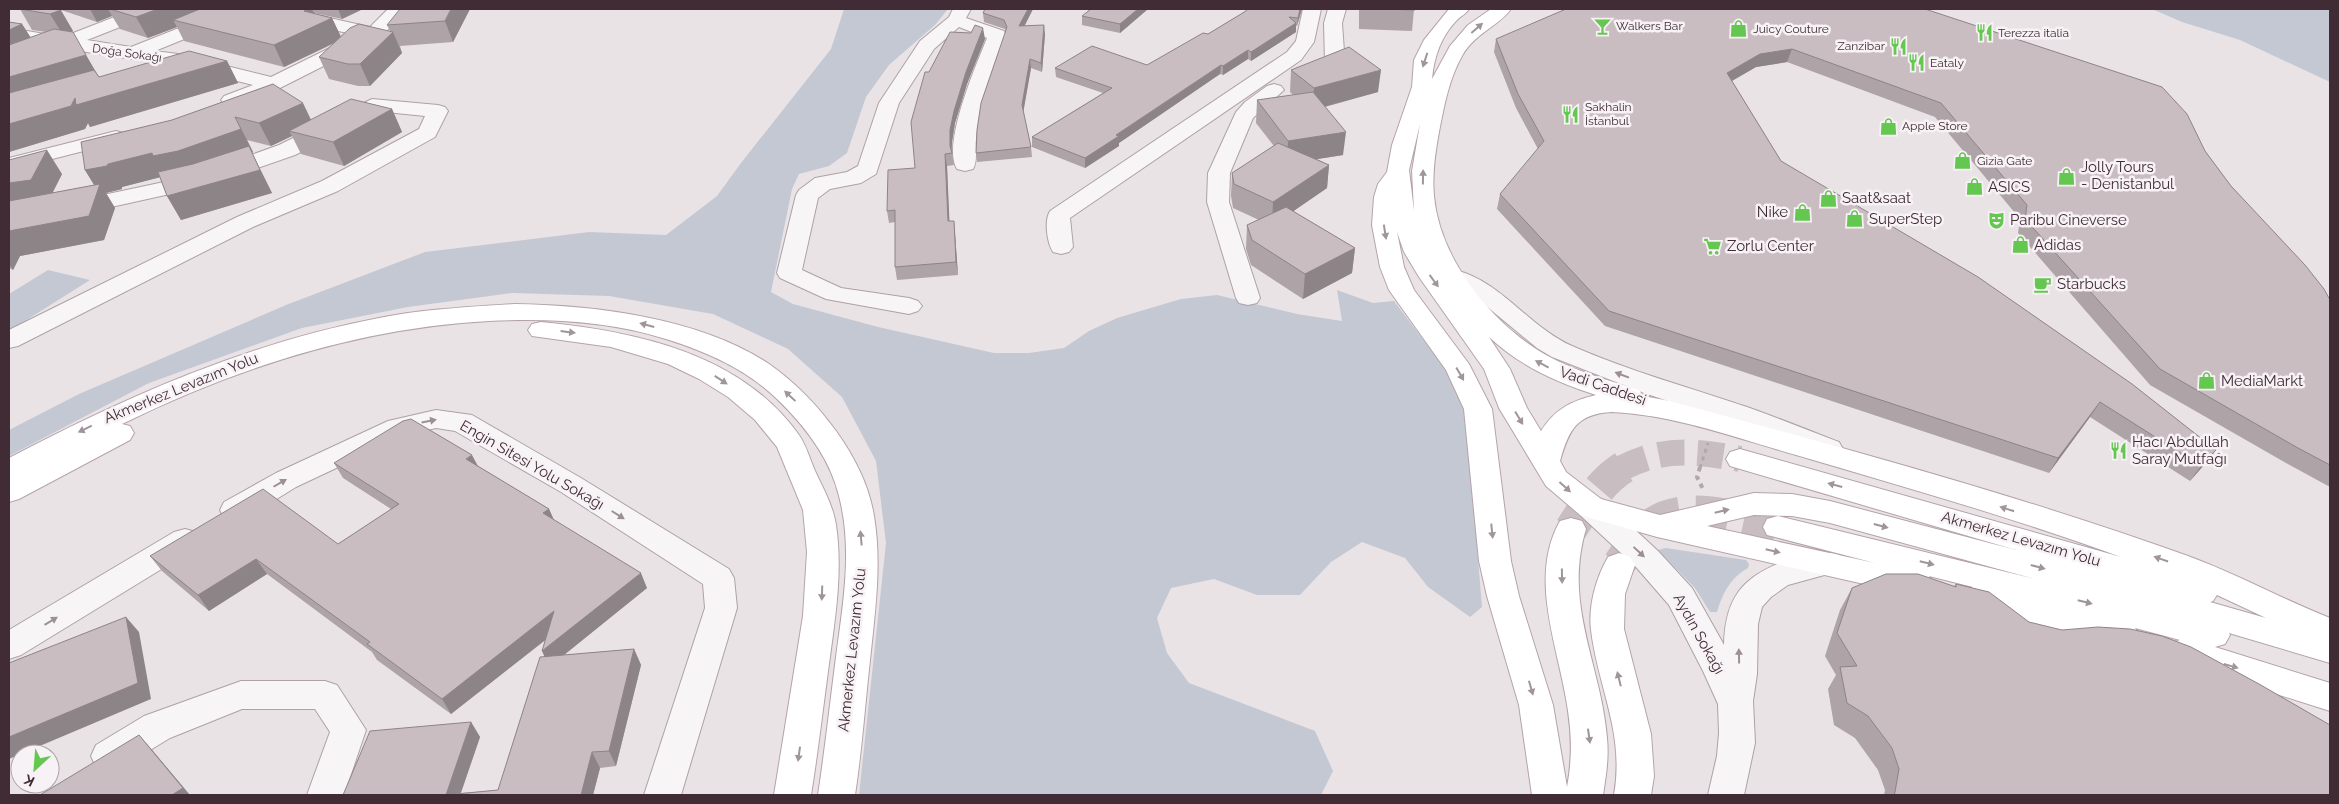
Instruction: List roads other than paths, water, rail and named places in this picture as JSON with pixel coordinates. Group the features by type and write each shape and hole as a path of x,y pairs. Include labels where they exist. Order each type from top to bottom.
{"main road":[{"path":"1460,9 1450,17 1433,40 1424,60 1421,74 1422,87 1403,145 1398,170 1400,201 1406,226 1416,252 1431,277 1497,369 1513,408 1581,518"},
{"name":"Vadi Caddesi","path":"1502,9 1466,38 1453,54 1433,113 1424,156 1423,199 1426,220 1441,256 1478,309 1526,355 1554,370 1586,383 1670,410"},
{"path":"1398,170 1383,198 1382,211 1388,251 1400,289 1450,356 1474,398 1478,409 1495,561 1503,596 1536,705 1550,795"},
{"name":"Akmerkez Levazım Yolu","path":"9,470 74,434 139,403 209,374 253,358 366,328 443,316 479,313 548,312 592,315 636,322 684,335 726,352 764,373 795,399 820,431 839,460 854,494 862,543 860,602 837,795"},
{"name":"Akmerkez Levazım Yolu","path":"9,492 147,419 208,392 304,360 348,348 396,339 463,331 522,329 564,331 614,339 664,352 702,368 735,389 762,413 789,442 817,501 822,536 822,599 793,795"},
{"path":"1545,462 1551,442 1561,424 1574,413 1588,406 1607,402 1670,410 1882,470 2094,536 2178,565 2234,587 2316,626"},
{"name":"Akmerkez Levazım Yolu","path":"1740,459 2316,626"},
{"path":"1657,526 1754,504 1802,507 1830,512 2237,622 2330,650"},
{"path":"1581,518 1657,526 1828,563 2188,653 2330,697"},
{"path":"1581,518 1562,568 1562,594 1566,625 1590,739 1591,766 1584,795"},
{"path":"1778,527 2190,628 2330,668"},
{"path":"1618,565 1608,594 1607,629 1633,734 1636,776 1633,795"}],"street":[{"path":"9,65 150,9"},
{"path":"131,54 242,9"},
{"path":"266,9 374,33"},
{"path":"212,107 273,84 374,33 398,9"},
{"path":"1061,247 1058,216 1294,56 1305,42 1312,9"},
{"path":"1248,298 1218,202 1219,173 1243,116 1252,106 1280,86 1335,66 1333,23 1337,9"},
{"path":"909,306 834,294 789,273 808,195 823,183 853,178 868,169 889,103 927,45 959,14 997,35 970,107 964,139 965,164"},
{"name":"Doğa Sokağı","path":"9,34 63,44 178,60 273,84"},
{"path":"142,73 178,60"},
{"path":"9,219 76,208 198,181 287,150 323,134 372,105 438,111 428,133 330,186 245,222 9,340"},
{"path":"9,164 132,132"},
{"path":"1455,278 1494,300 1546,342 1561,351 1654,387 1787,432 1882,470"},
{"name":"Engin Sitesi Yolu Sokağı","path":"9,646 286,480 398,428 436,419 462,422 571,485 718,578 722,608 664,795"},
{"name":"Aydın Sokağı","path":"1581,518 1647,560 1681,597 1720,670 1735,704"},
{"name":"Aydın Sokağı","path":"1726,795 1732,774 1737,741 1735,704 1740,674 1739,640 1742,619 1752,596 1768,582 1796,568 1828,563"},
{"path":"84,771 157,727 241,695 325,695 348,730 326,795"}],"tunnel":[{"path":"1624,467 1652,457 1680,453 1709,454 1740,459"},
{"path":"1571,529 1601,487 1624,467"},
{"path":"1619,564 1644,532 1654,523 1668,516 1698,512 1715,513 1778,527"}],"place":[{"name":"Walkers Bar","path":"1602,26"},
{"name":"Juicy Couture","path":"1739,29"},
{"name":"Terezza italia","path":"1984,33"},
{"name":"Zanzibar","path":"1899,46"},
{"name":"Eataly","path":"1916,63"},
{"name":"Sakhalin İstanbul","path":"1571,114"},
{"name":"Apple Store","path":"1888,126"},
{"name":"Gizia Gate","path":"1963,161"},
{"name":"Jolly Tours - Denistanbul","path":"2067,176"},
{"name":"ASICS","path":"1974,187"},
{"name":"Saat&saat","path":"1828,198"},
{"name":"Nike","path":"1802,212"},
{"name":"SuperStep","path":"1855,219"},
{"name":"Paribu Cineverse","path":"1996,220"},
{"name":"Adidas","path":"2020,245"},
{"name":"Zorlu Center","path":"1713,246"},
{"name":"Starbucks","path":"2043,284"},
{"name":"MediaMarkt","path":"2207,381"},
{"name":"Hacı Abdullah Saray Mutfağı","path":"2118,451"}]}
